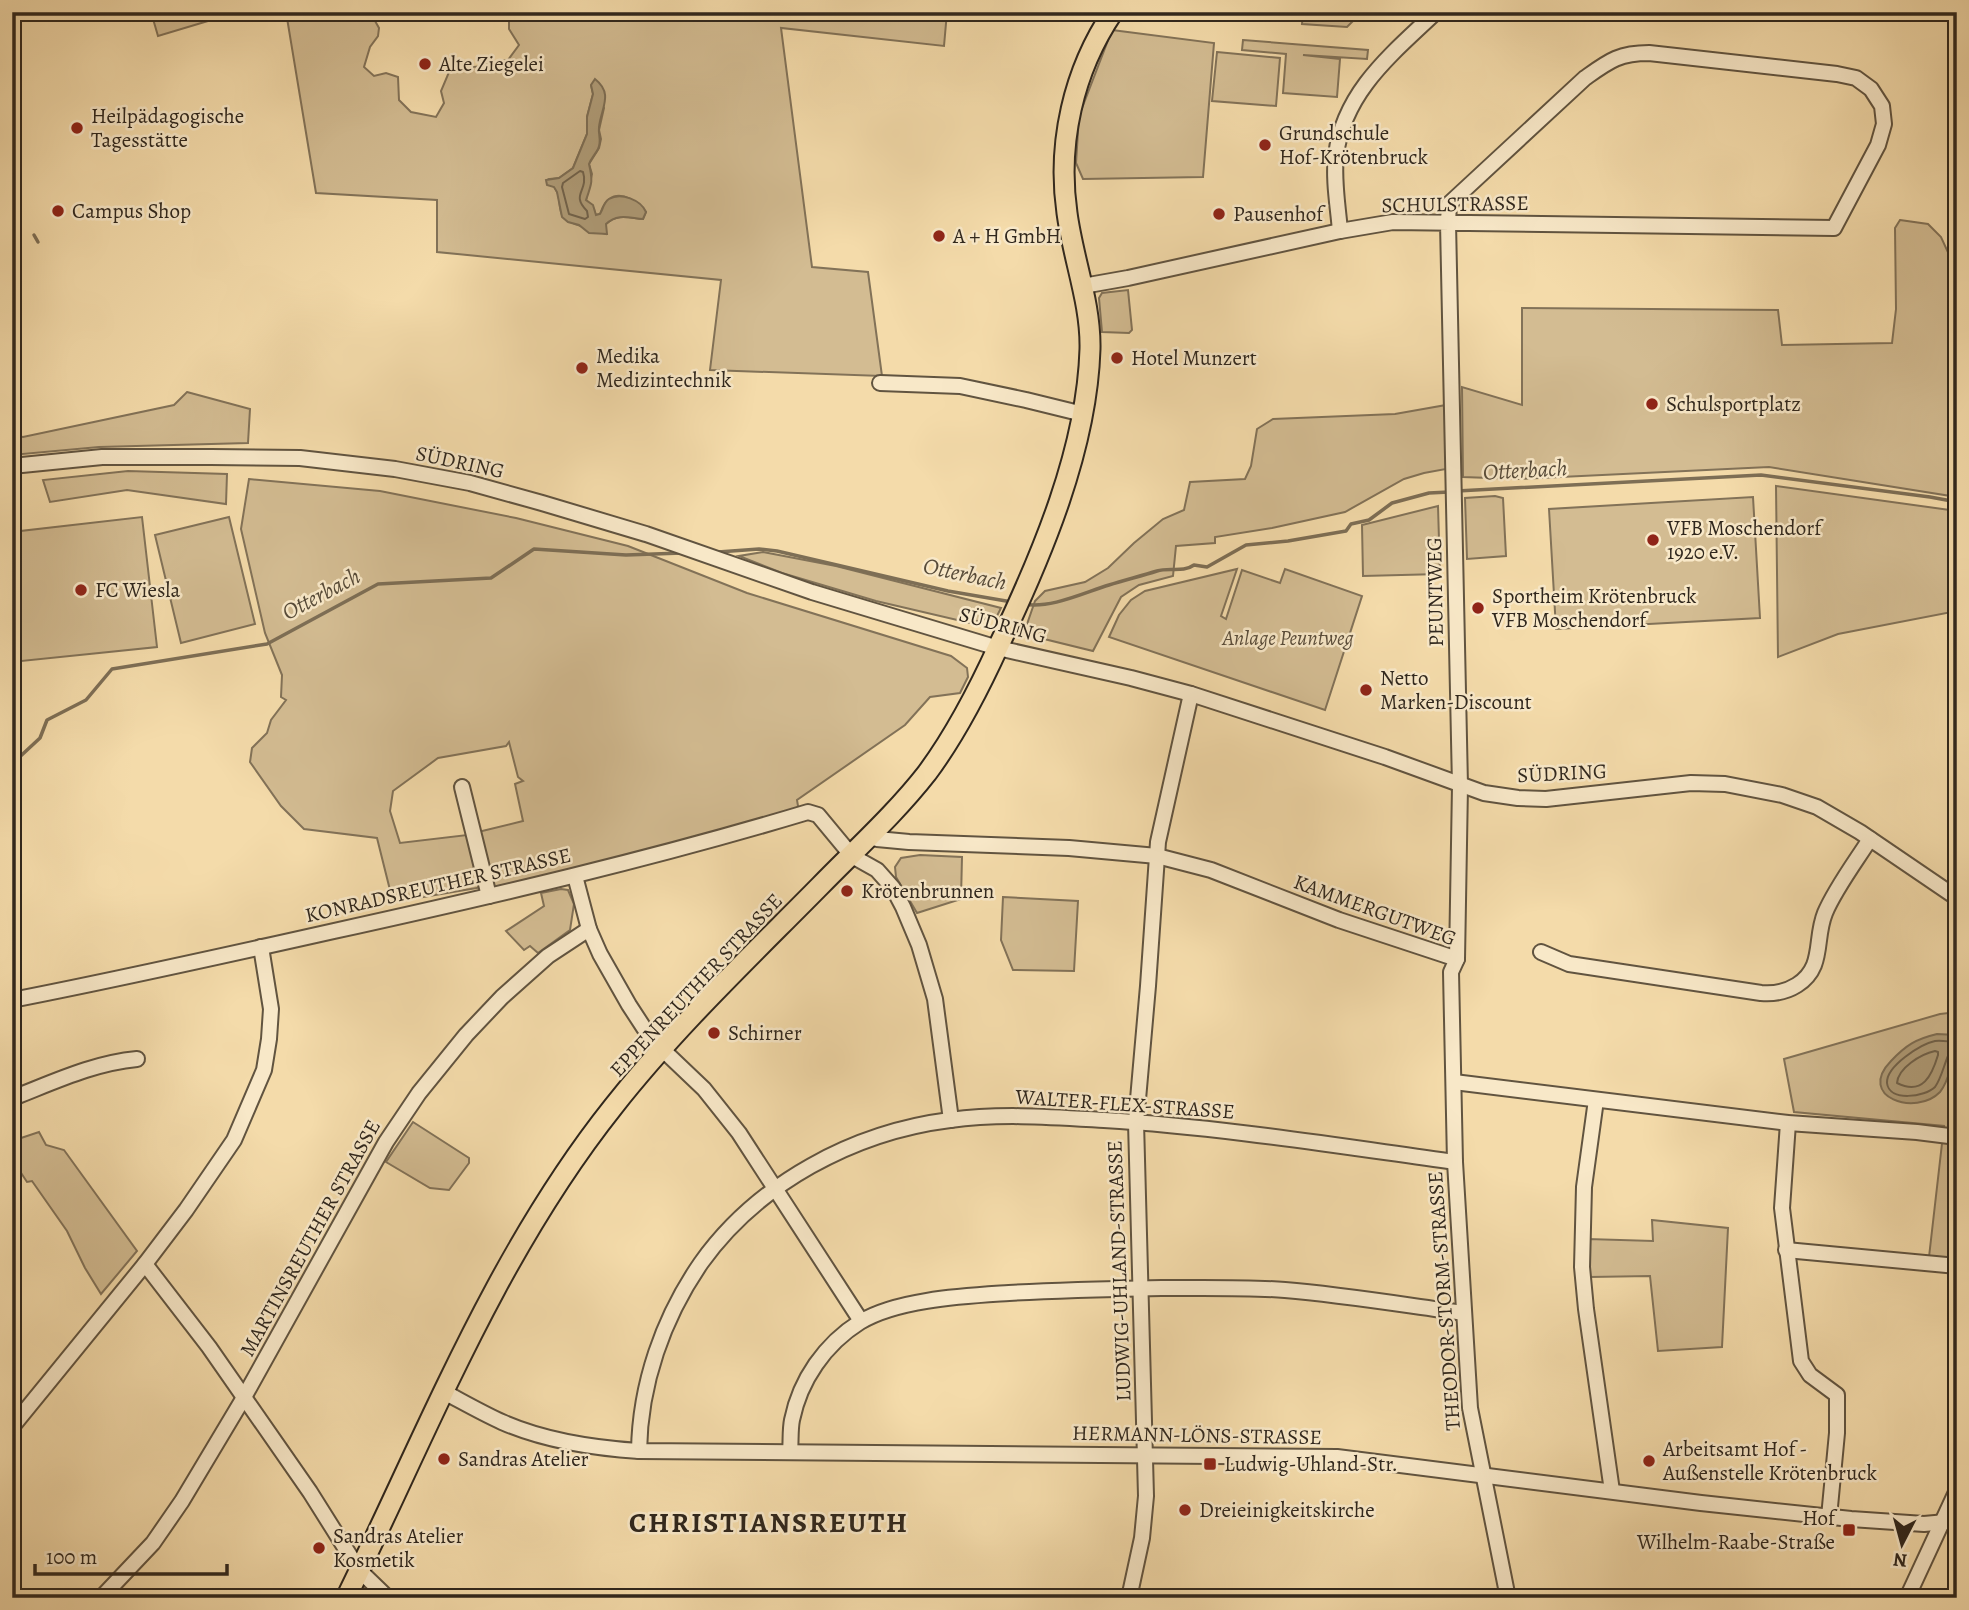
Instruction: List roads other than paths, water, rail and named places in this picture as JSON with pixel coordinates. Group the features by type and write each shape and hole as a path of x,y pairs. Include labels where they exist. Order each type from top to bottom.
{"main road":[{"name":"EPPENREUTHER STRASSE","path":"346,1598 515,1251 597,1127 662,1049 852,856 910,793 949,742 998,648 1069,474 1088,387 1090,343 1083,286 1067,214 1065,142 1073,98 1087,58 1113,12"}],"street":[{"path":"1340,231 1336,155 1354,101 1382,62 1436,12"},
{"name":"SCHULSTRASSE","path":"1083,286 1393,222 1448,223 1834,228 1878,145 1884,124 1882,106 1871,89 1856,78 1837,74 1629,53 1604,64 1585,78 1460,192 1449,204 1448,223"},
{"name":"PEUNTWEG","path":"1448,223 1460,786 1457,959"},
{"path":"880,383 960,387 1083,414"},
{"name":"SÜDRING","path":"12,466 102,457 300,458 395,469 471,483 646,534 765,577 998,648 1191,694 1385,757 1484,793 1518,799 1546,799 1692,783 1725,784 1782,795 1816,807 1870,839 1957,898"},
{"name":"LUDWIG-UHLAND-STRASSE","path":"1129,1598 1142,1538 1146,1496 1136,1122 1157,856 1191,694"},
{"path":"462,787 489,896"},
{"name":"KONRADSREUTHER STRASSE","path":"12,1000 126,978 575,876 808,813 818,815 852,856 877,870 893,888 919,945 935,999 951,1120"},
{"name":"KAMMERGUTWEG","path":"871,836 909,842 1069,848 1157,856 1211,870 1339,920 1457,959 1451,972 1454,1082"},
{"path":"1541,952 1569,964 1760,993 1784,991 1811,974 1824,914 1870,839"},
{"path":"575,876 589,929 629,1006 662,1049 704,1090 739,1133 861,1321"},
{"name":"MARTINSREUTHER STRASSE","path":"101,1598 153,1543 182,1501 243,1399 386,1142 419,1093 466,1035 502,997 548,956 589,929"},
{"path":"12,1427 145,1264 234,1140 264,1070 269,1039 271,1009 261,947"},
{"path":"12,1086 15,1097 90,1068 137,1059"},
{"path":"1454,1082 1788,1123 1957,1137"},
{"name":"THEODOR-STORM-STRASSE","path":"1454,1082 1455,1162 1469,1408 1508,1598"},
{"path":"1596,1100 1584,1187 1582,1267 1612,1491"},
{"name":"WALTER-FLEX-STRASSE","path":"639,1451 641,1414 656,1353 674,1307 710,1250 734,1224 775,1188 865,1141 907,1128 951,1120 1058,1117 1208,1129 1455,1162"},
{"path":"1788,1123 1782,1208 1801,1361 1810,1375 1838,1395 1829,1517"},
{"path":"1786,1250 1957,1266"},
{"path":"145,1264 208,1347 310,1492 359,1570 388,1598"},
{"path":"790,1452 792,1421 810,1373 823,1353 861,1321 915,1303 963,1296 1045,1291 1281,1290 1323,1293 1464,1313"},
{"name":"HERMANN-LÖNS-STRASSE","path":"444,1392 503,1422 552,1439 608,1449 1338,1457 1829,1517 1924,1524 1957,1521"},
{"path":"1907,1598 1957,1490"}],"water":[{"path":"595,79 604,90 605,102 599,127 599,146 589,164 591,182 586,200 593,205 596,215 600,214 607,200 619,196 635,201 646,212 643,219 615,218 606,224 607,234 589,233 562,217 557,192 554,187 547,185 546,180 559,178 573,168 587,134 587,117 593,94 591,85"},
{"path":"1937,1034 1956,1035 1952,1063 1940,1092 1917,1103 1905,1103 1885,1093 1881,1085 1882,1074 1891,1061 1912,1043"}],"waterway":[{"path":"34,235 38,242"},
{"name":"Otterbach","path":"1457,491 1761,475 1957,502"},
{"name":"Otterbach","path":"1023,604 1056,602 1162,570 1185,569 1194,565 1207,567 1246,545 1346,531 1351,524 1369,520 1392,503 1429,493 1449,492"},
{"name":"Otterbach","path":"12,764 40,738 47,720 86,700 112,669 267,644 378,584 491,578 534,549 626,555 682,553"},
{"name":"Otterbach","path":"718,552 759,549 777,551 948,591 1012,602"}],"place":[{"name":"Alte Ziegelei","path":"425,64"},
{"name":"Heilpädagogische Tagesstätte","path":"77,128"},
{"name":"Grundschule Hof-Krötenbruck","path":"1265,145"},
{"name":"Campus Shop","path":"58,211"},
{"name":"Pausenhof","path":"1219,214"},
{"name":"A + H GmbH","path":"939,236"},
{"name":"Hotel Munzert","path":"1117,358"},
{"name":"Medika Medizintechnik","path":"582,368"},
{"name":"Schulsportplatz","path":"1652,404"},
{"name":"VFB Moschendorf 1920 e.V.","path":"1653,540"},
{"name":"FC Wiesla","path":"81,590"},
{"name":"Sportheim Krötenbruck VFB Moschendorf","path":"1478,608"},
{"name":"Netto Marken-Discount","path":"1366,690"},
{"name":"Krötenbrunnen","path":"847,891"},
{"name":"Schirner","path":"714,1033"},
{"name":"Sandras Atelier","path":"444,1459"},
{"name":"Arbeitsamt Hof - Außenstelle Krötenbruck","path":"1649,1461"},
{"name":"Ludwig-Uhland-Str.","path":"1210,1464"},
{"name":"Dreieinigkeitskirche","path":"1185,1510"},
{"name":"Hof Wilhelm-Raabe-Straße","path":"1849,1530"},
{"name":"Sandras Atelier Kosmetik","path":"319,1548"}],"district":[{"name":"CHRISTIANSREUTH","path":"769,1523"}],"park label":[{"name":"Anlage Peuntweg","path":"1288,638"}]}
